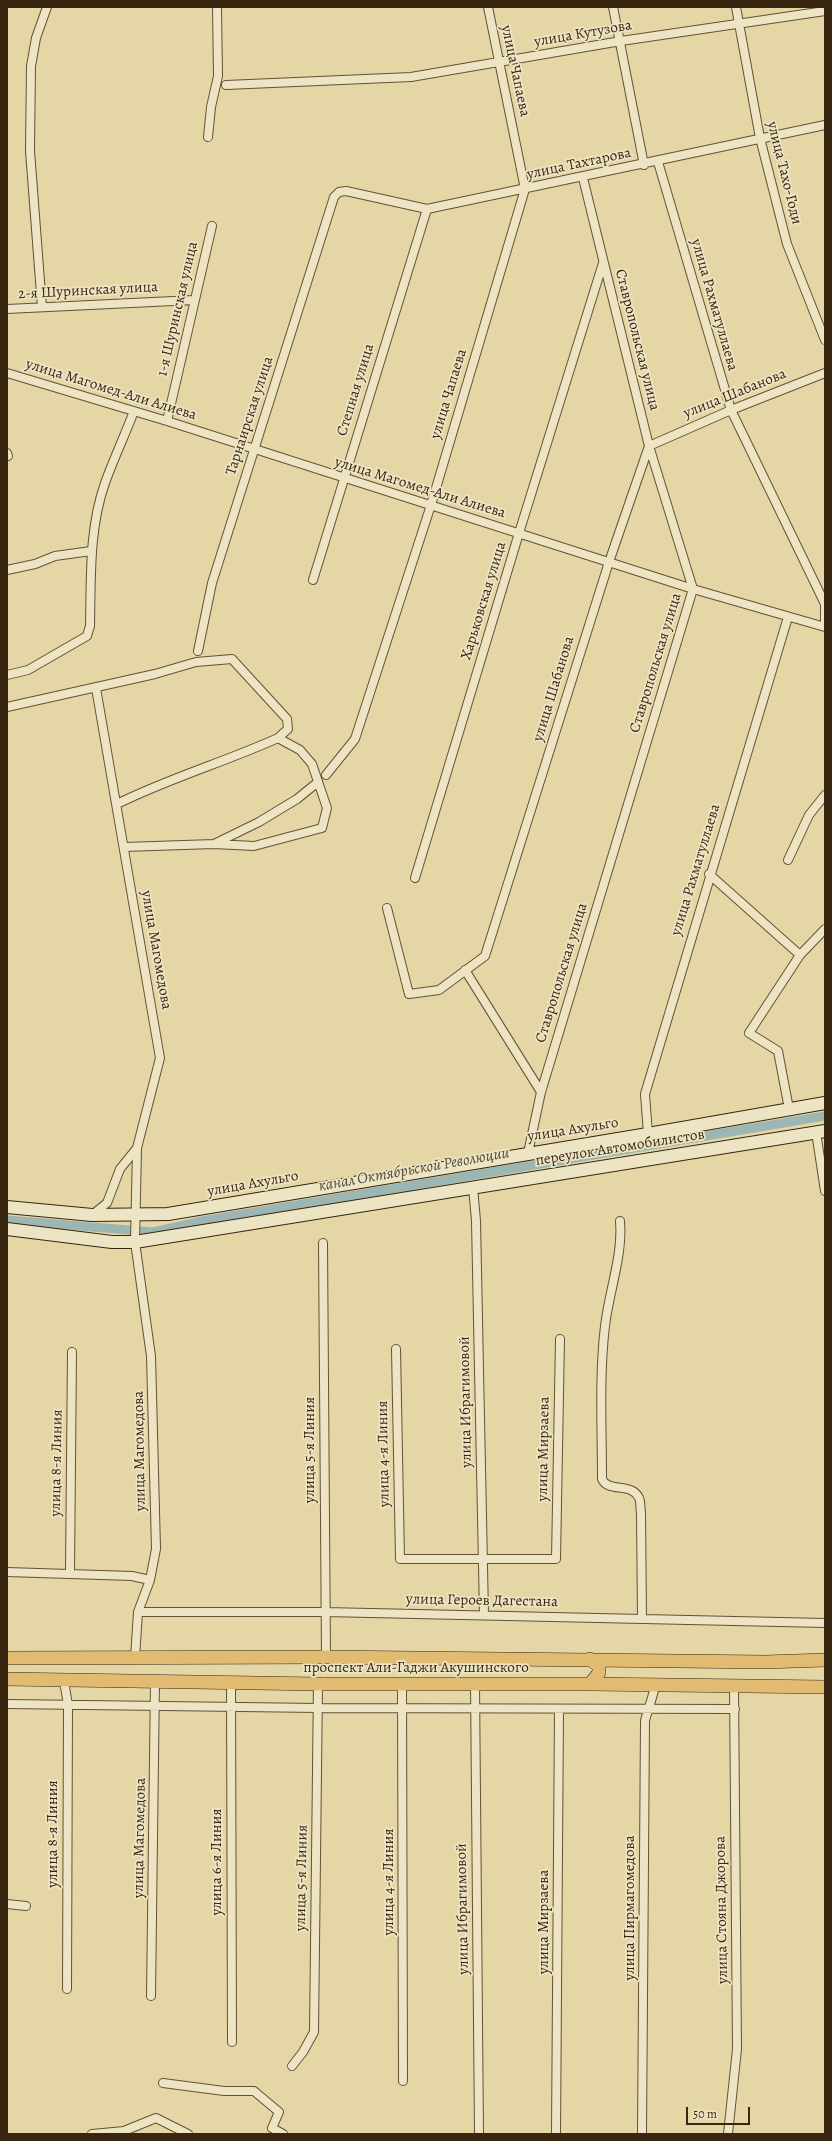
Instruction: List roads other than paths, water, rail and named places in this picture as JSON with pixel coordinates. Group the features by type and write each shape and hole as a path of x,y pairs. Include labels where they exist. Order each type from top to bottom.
{"main road":[{"name":"улица Ахульго","path":"92,1215 136,1218 168,1214 648,1134 825,1102"},
{"name":"переулок Автомобилистов","path":"7,1229 112,1242 135,1242 821,1132"},
{"path":"7,1207 92,1215"},
{"name":"проспект Али-Гаджи Акушинского","path":"7,1658 326,1657 765,1662 825,1660"},
{"path":"590,1659 600,1666 599,1673 590,1684"},
{"name":"проспект Али-Гаджи Акушинского","path":"7,1679 231,1681 318,1684 590,1684 825,1687"}],"street":[{"path":"42,307 30,151 31,66 36,38 47,7"},
{"path":"208,137 211,107 218,76 217,7"},
{"name":"улица Чапаева","path":"326,775 355,739 431,505 525,189 488,7"},
{"path":"613,7 644,165"},
{"name":"улица Тахо-Годи","path":"736,7 760,138 787,244 825,340"},
{"name":"улица Кутузова","path":"226,85 411,77 809,10 825,11"},
{"name":"улица Тахтарова","path":"339,192 346,191 427,209 583,178 760,138 825,125"},
{"name":"улица Рахматуллаева","path":"658,162 731,410 825,604 825,627"},
{"name":"Ставропольская улица","path":"528,1153 541,1092 693,589 649,446 583,178"},
{"name":"Тарнаирская улица","path":"198,651 212,583 334,197 339,192"},
{"name":"Степная улица","path":"313,580 427,209"},
{"name":"1-я Шуринская улица","path":"167,421 212,226"},
{"name":"Харьковская улица","path":"415,878 519,533 603,263"},
{"name":"2-я Шуринская улица","path":"7,309 194,300"},
{"name":"улица Магомед-Али Алиева","path":"7,373 167,421 343,479 431,505 693,589 825,627"},
{"name":"улица Шабанова","path":"387,908 409,994 439,990 485,956 608,562 649,446 731,410 825,373"},
{"path":"7,675 28,670 88,636 90,626 91,551 105,483 134,411"},
{"path":"7,570 35,564 55,556 91,551"},
{"name":"улица Рахматуллаева","path":"648,1134 645,1094 788,617"},
{"path":"7,707 155,674 196,662 232,659 287,719 288,729 278,738 247,752 154,786 117,804"},
{"name":"улица Магомедова","path":"96,688 160,1058 136,1148 135,1242 152,1356 156,1549 150,1580 138,1612 135,1658"},
{"path":"124,847 214,844 254,846 322,828 327,808 312,764 300,750 278,738"},
{"path":"214,844 259,822 297,799 318,782"},
{"path":"788,860 809,815 825,795"},
{"path":"710,874 800,955"},
{"path":"788,1109 778,1051 749,1033 800,955 825,929"},
{"path":"465,970 541,1092"},
{"path":"821,1132 825,1191"},
{"path":"92,1215 107,1203 120,1169 136,1148"},
{"name":"улица Ибрагимовой","path":"473,1187 476,1221 484,1615"},
{"path":"620,1221 615,1279 605,1325 602,1478 607,1485 630,1490 639,1498 641,1513 642,1619"},
{"name":"улица 5-я Линия","path":"323,1243 326,1657"},
{"name":"улица Мирзаева","path":"484,1559 556,1559 560,1339"},
{"name":"улица 4-я Линия","path":"396,1349 400,1559 484,1559"},
{"name":"улица 8-я Линия","path":"70,1573 72,1352"},
{"path":"7,1572 132,1576 150,1580"},
{"name":"улица Героев Дагестана","path":"138,1612 325,1612 825,1623"},
{"name":"улица 8-я Линия","path":"64,1680 68,1705 66,1989"},
{"name":"улица Магомедова","path":"151,1996 155,1680"},
{"name":"улица 6-я Линия","path":"231,1681 232,2042"},
{"name":"улица 5-я Линия","path":"292,2066 303,2052 314,2032 318,1684"},
{"name":"улица 4-я Линия","path":"402,1684 403,2080"},
{"name":"улица Ибрагимовой","path":"475,1684 479,2134"},
{"name":"улица Пирмагомедова","path":"642,2134 645,1721 648,1710 653,1701 655,1685"},
{"name":"улица Стояна Джорова","path":"728,2134 737,2049 734,1686"},
{"path":"7,1704 402,1709 735,1709"},
{"name":"улица Мирзаева","path":"556,2134 559,1710"},
{"path":"7,1904 26,1906"},
{"path":"163,2083 224,2091 254,2091 279,2112 272,2128 283,2134"},
{"path":"92,2134 124,2131 156,2118 188,2134"}],"waterway":[{"name":"канал Октябрьской Революции","path":"7,1220 153,1232 202,1221 825,1116"}]}
